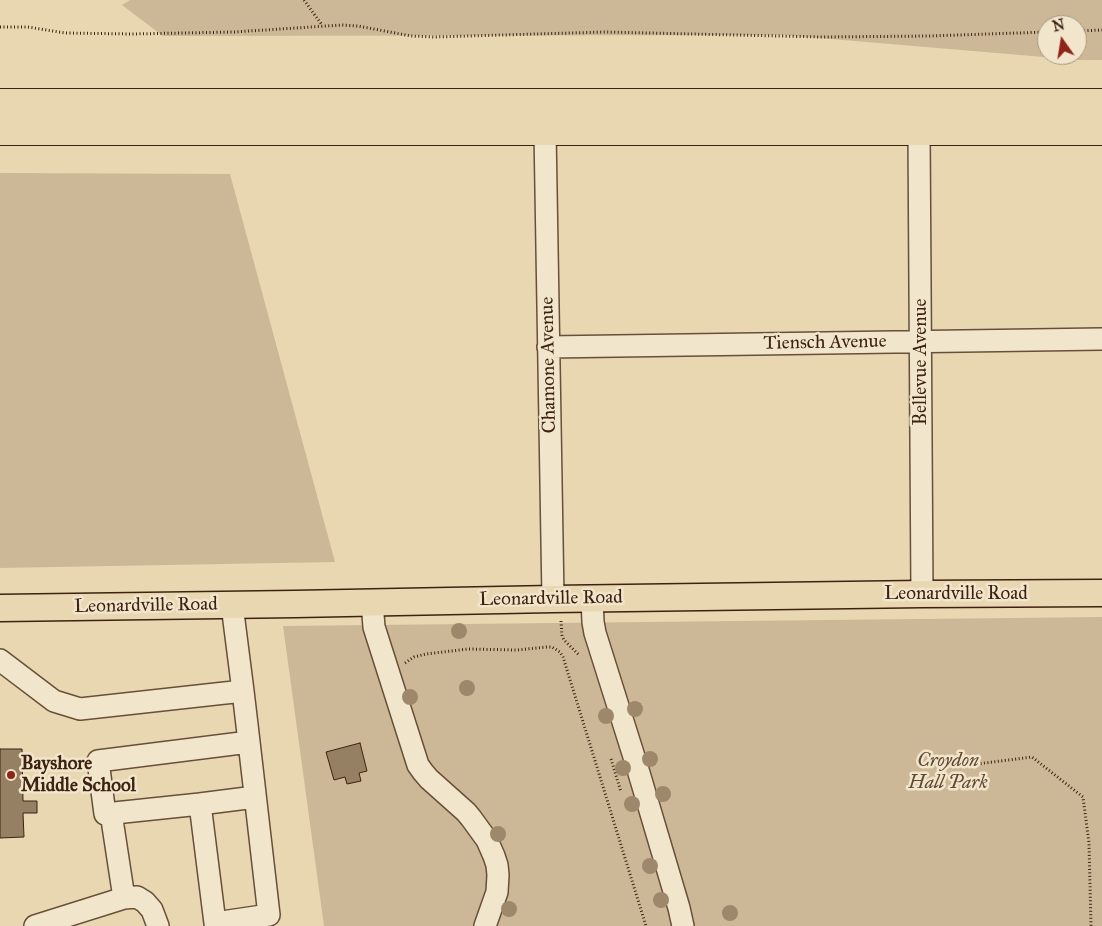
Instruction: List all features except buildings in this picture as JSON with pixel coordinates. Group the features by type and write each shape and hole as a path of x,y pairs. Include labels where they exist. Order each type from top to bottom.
{"highway":[{"path":"0,103 1102,103"},
{"path":"0,131 1102,131"}],"main road":[{"name":"Leonardville Road","path":"0,608 372,602 557,608 592,598 1102,593"}],"street":[{"name":"Chamone Avenue","path":"545,131 548,347 557,608"},
{"name":"Bellevue Avenue","path":"919,131 922,594"},
{"name":"Tiensch Avenue","path":"548,347 1102,339"},
{"path":"592,598 595,633 636,763 683,926"},
{"path":"372,602 374,627 415,757 423,772 471,818 487,840 494,856 497,865 498,882 485,926"},
{"path":"200,804 215,923 269,915 232,605"},
{"path":"0,660 54,701 80,709 243,691"},
{"path":"249,742 98,761 105,814 255,797"},
{"path":"111,813 124,898"},
{"path":"35,926 124,898 137,897 152,910 158,926"}],"path":[{"path":"304,0 323,26"},
{"path":"0,27 28,27 65,33 132,34 234,32 323,26 358,26 411,36 435,37 589,32 822,37 1037,32"},
{"path":"1087,31 1102,30"},
{"path":"557,608 562,636 580,658"},
{"path":"390,677 414,657 426,654 468,649 517,650 547,647 552,647 560,652 646,926"},
{"path":"610,756 622,794"},
{"path":"977,764 1032,757 1083,797 1089,843 1091,926"}],"green space":[{"path":"130,0 1102,0 1102,60 1087,60 1087,15 1037,15 1037,56 784,35 163,36 122,5"},
{"path":"0,173 230,174 335,562 0,568"},
{"name":"Croydon Hall Park","path":"1102,617 1102,926 324,926 283,626"}],"place":[{"name":"Bayshore Middle School","path":"11,775"}]}
